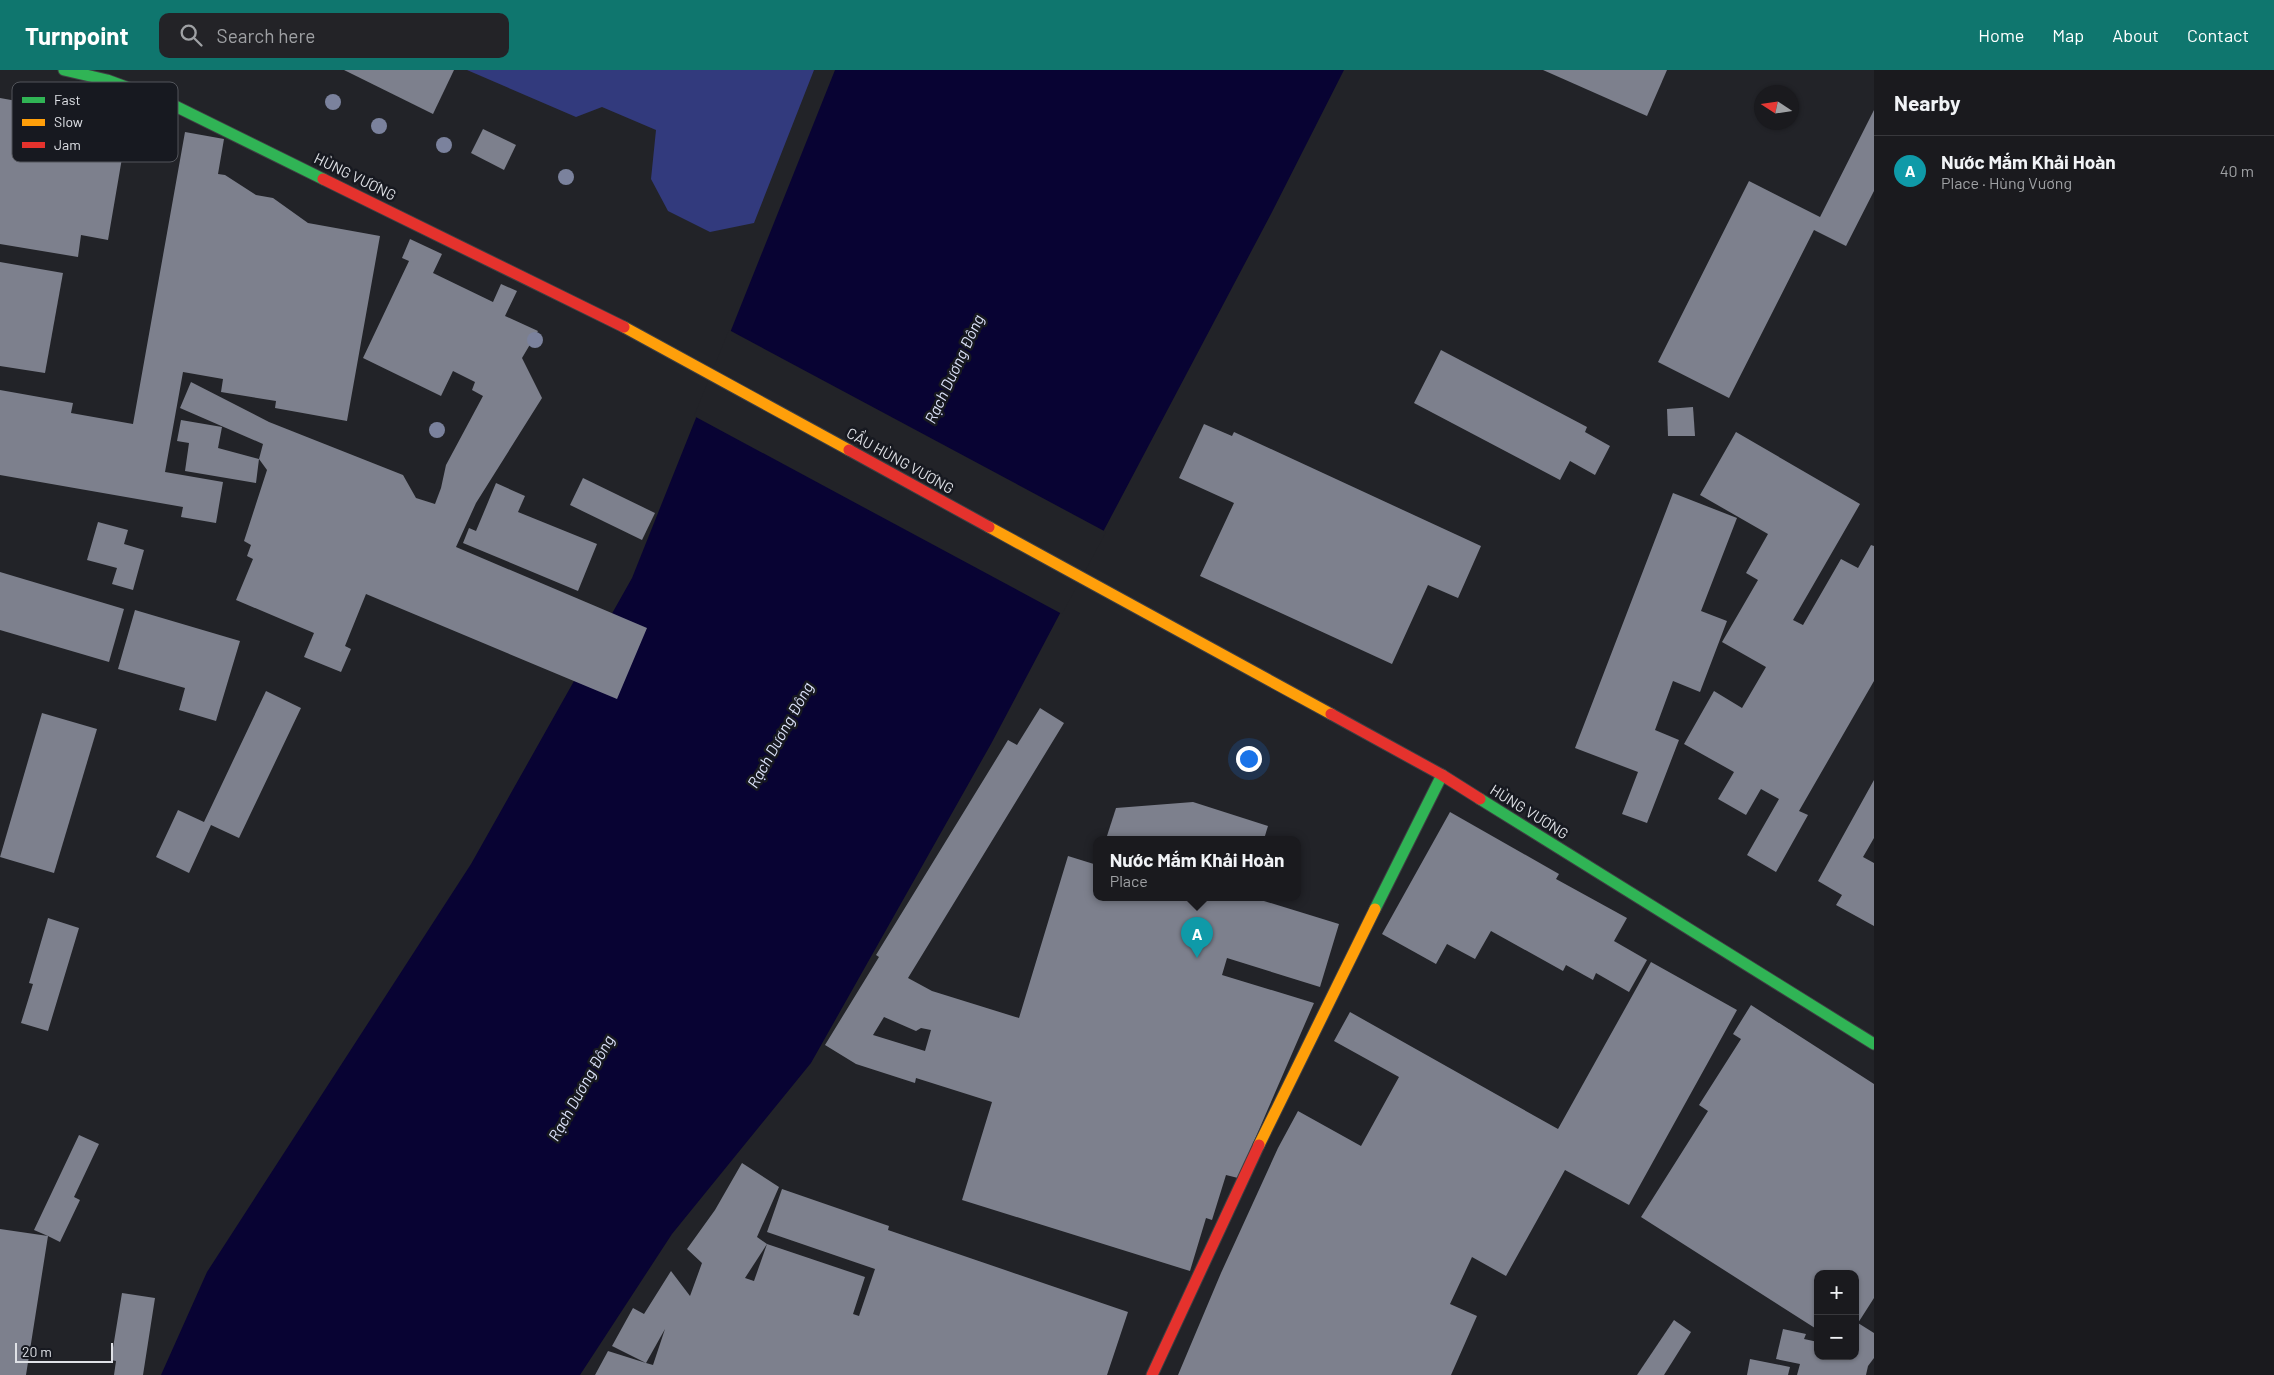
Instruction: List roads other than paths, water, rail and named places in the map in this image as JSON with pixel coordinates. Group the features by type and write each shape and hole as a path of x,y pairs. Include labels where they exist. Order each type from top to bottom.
{"main road":[{"name":"HÙNG VƯƠNG","path":"64,70 112,82"},
{"name":"HÙNG VƯƠNG","path":"178,107 626,328"},
{"name":"CẦU HÙNG VƯƠNG","path":"626,328 1159,621"},
{"name":"HÙNG VƯƠNG","path":"1159,621 1442,775 1874,1044"},
{"path":"1152,1375 1285,1089 1442,775"}],"water":[{"name":"Rạch Dương Đông","path":"835,70 1344,70 1271,214 991,744 811,1063 672,1234 580,1375 161,1375 207,1272 471,864 632,578"}],"place":[{"name":"Nước Mắm Khải Hoàn","path":"1197,958"}]}
